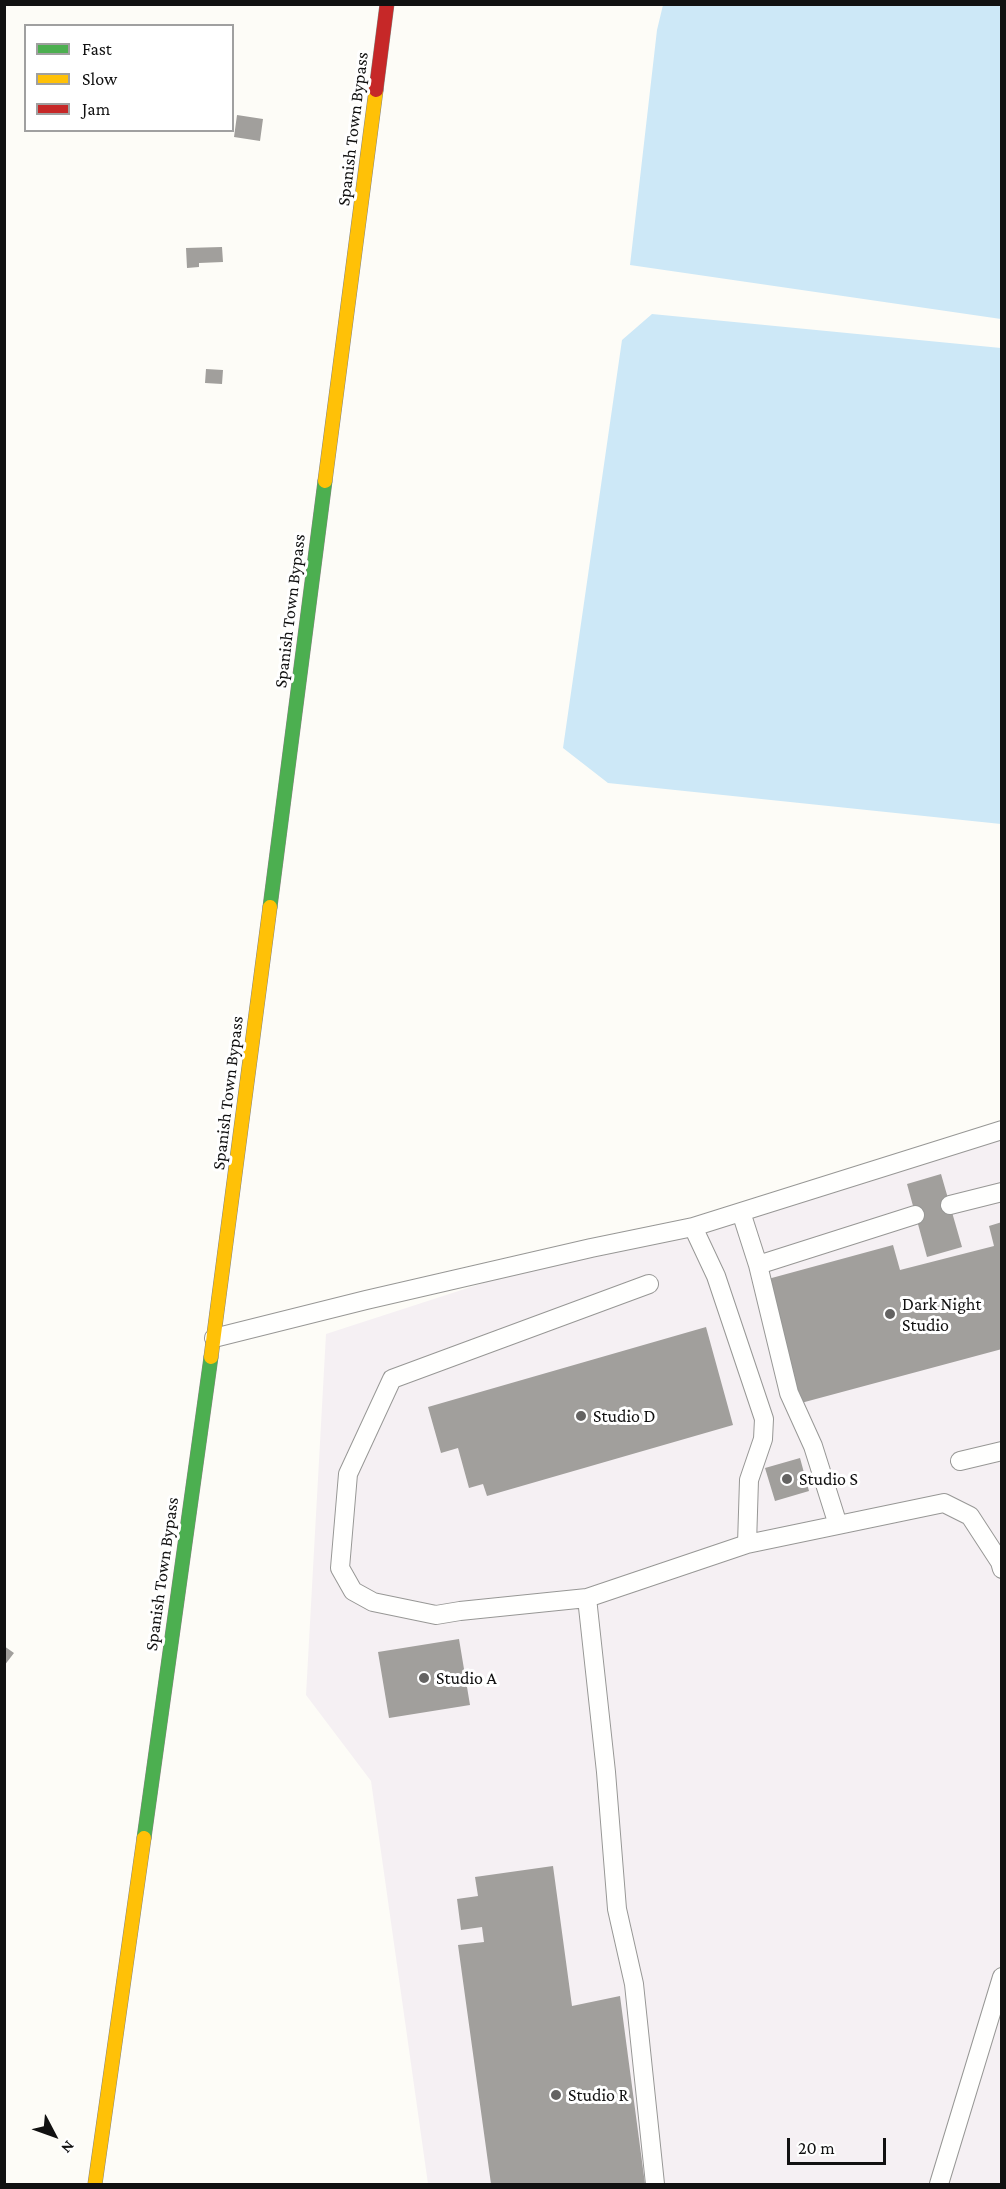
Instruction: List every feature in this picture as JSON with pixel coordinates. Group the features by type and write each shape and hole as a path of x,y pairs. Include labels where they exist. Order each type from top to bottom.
{"main road":[{"name":"Spanish Town Bypass","path":"94,2184 214,1338 387,4"}],"lane":[{"path":"214,1338 546,1258 693,1227 1002,1130"},
{"path":"950,1205 1002,1192"},
{"path":"741,1212 758,1265 789,1393 813,1446 838,1525"},
{"path":"758,1265 915,1215"},
{"path":"693,1227 716,1276 764,1419 763,1438 749,1480 747,1544"},
{"path":"649,1284 392,1379 348,1474 340,1568 353,1591 374,1602 436,1615 587,1598 747,1544 944,1503 970,1516 1001,1564"},
{"path":"960,1461 1002,1451"},
{"path":"587,1598 606,1772 617,1909 634,1984 656,2184"},
{"path":"939,2184 1002,1977"}],"shaded area":[{"path":"1001,1132 1001,2184 428,2184 371,1781 306,1695 326,1334 591,1248"}],"water":[{"path":"663,5 1001,5 1001,319 630,265 657,30"},
{"path":"652,314 1001,348 1001,824 608,783 563,748 622,340"}],"building":[{"path":"237,115 263,119 260,141 234,137"},
{"path":"222,247 223,262 199,263 199,267 187,268 186,248"},
{"path":"206,369 223,370 222,384 205,383"},
{"path":"941,1174 962,1247 927,1257 907,1184"},
{"name":"Dark Night Studio","path":"1002,1222 1002,1349 801,1403 768,1279 893,1245 900,1270 994,1246 989,1226"},
{"name":"Studio D","path":"706,1327 733,1425 487,1496 483,1484 469,1488 458,1448 441,1453 428,1407"},
{"name":"Studio S","path":"800,1458 809,1491 775,1501 765,1468"},
{"name":"Studio A","path":"459,1639 470,1705 389,1718 378,1652"},
{"path":"4,1646 14,1653 4,1666"},
{"name":"Studio R","path":"553,1866 572,2006 620,1996 645,2184 491,2184 458,1945 484,1942 482,1927 461,1930 457,1899 478,1896 475,1877"}],"traffic: fast":[{"path":"270,907 325,481"},
{"path":"144,1838 211,1357"}],"traffic: slow":[{"path":"325,481 376,90"},
{"path":"211,1357 270,907"},
{"path":"95,2184 144,1838"}],"traffic: jam":[{"path":"376,90 387,4"}],"place":[{"name":"Dark Night Studio","path":"890,1314"},
{"name":"Studio D","path":"581,1416"},
{"name":"Studio S","path":"787,1479"},
{"name":"Studio A","path":"424,1678"},
{"name":"Studio R","path":"556,2095"}]}
